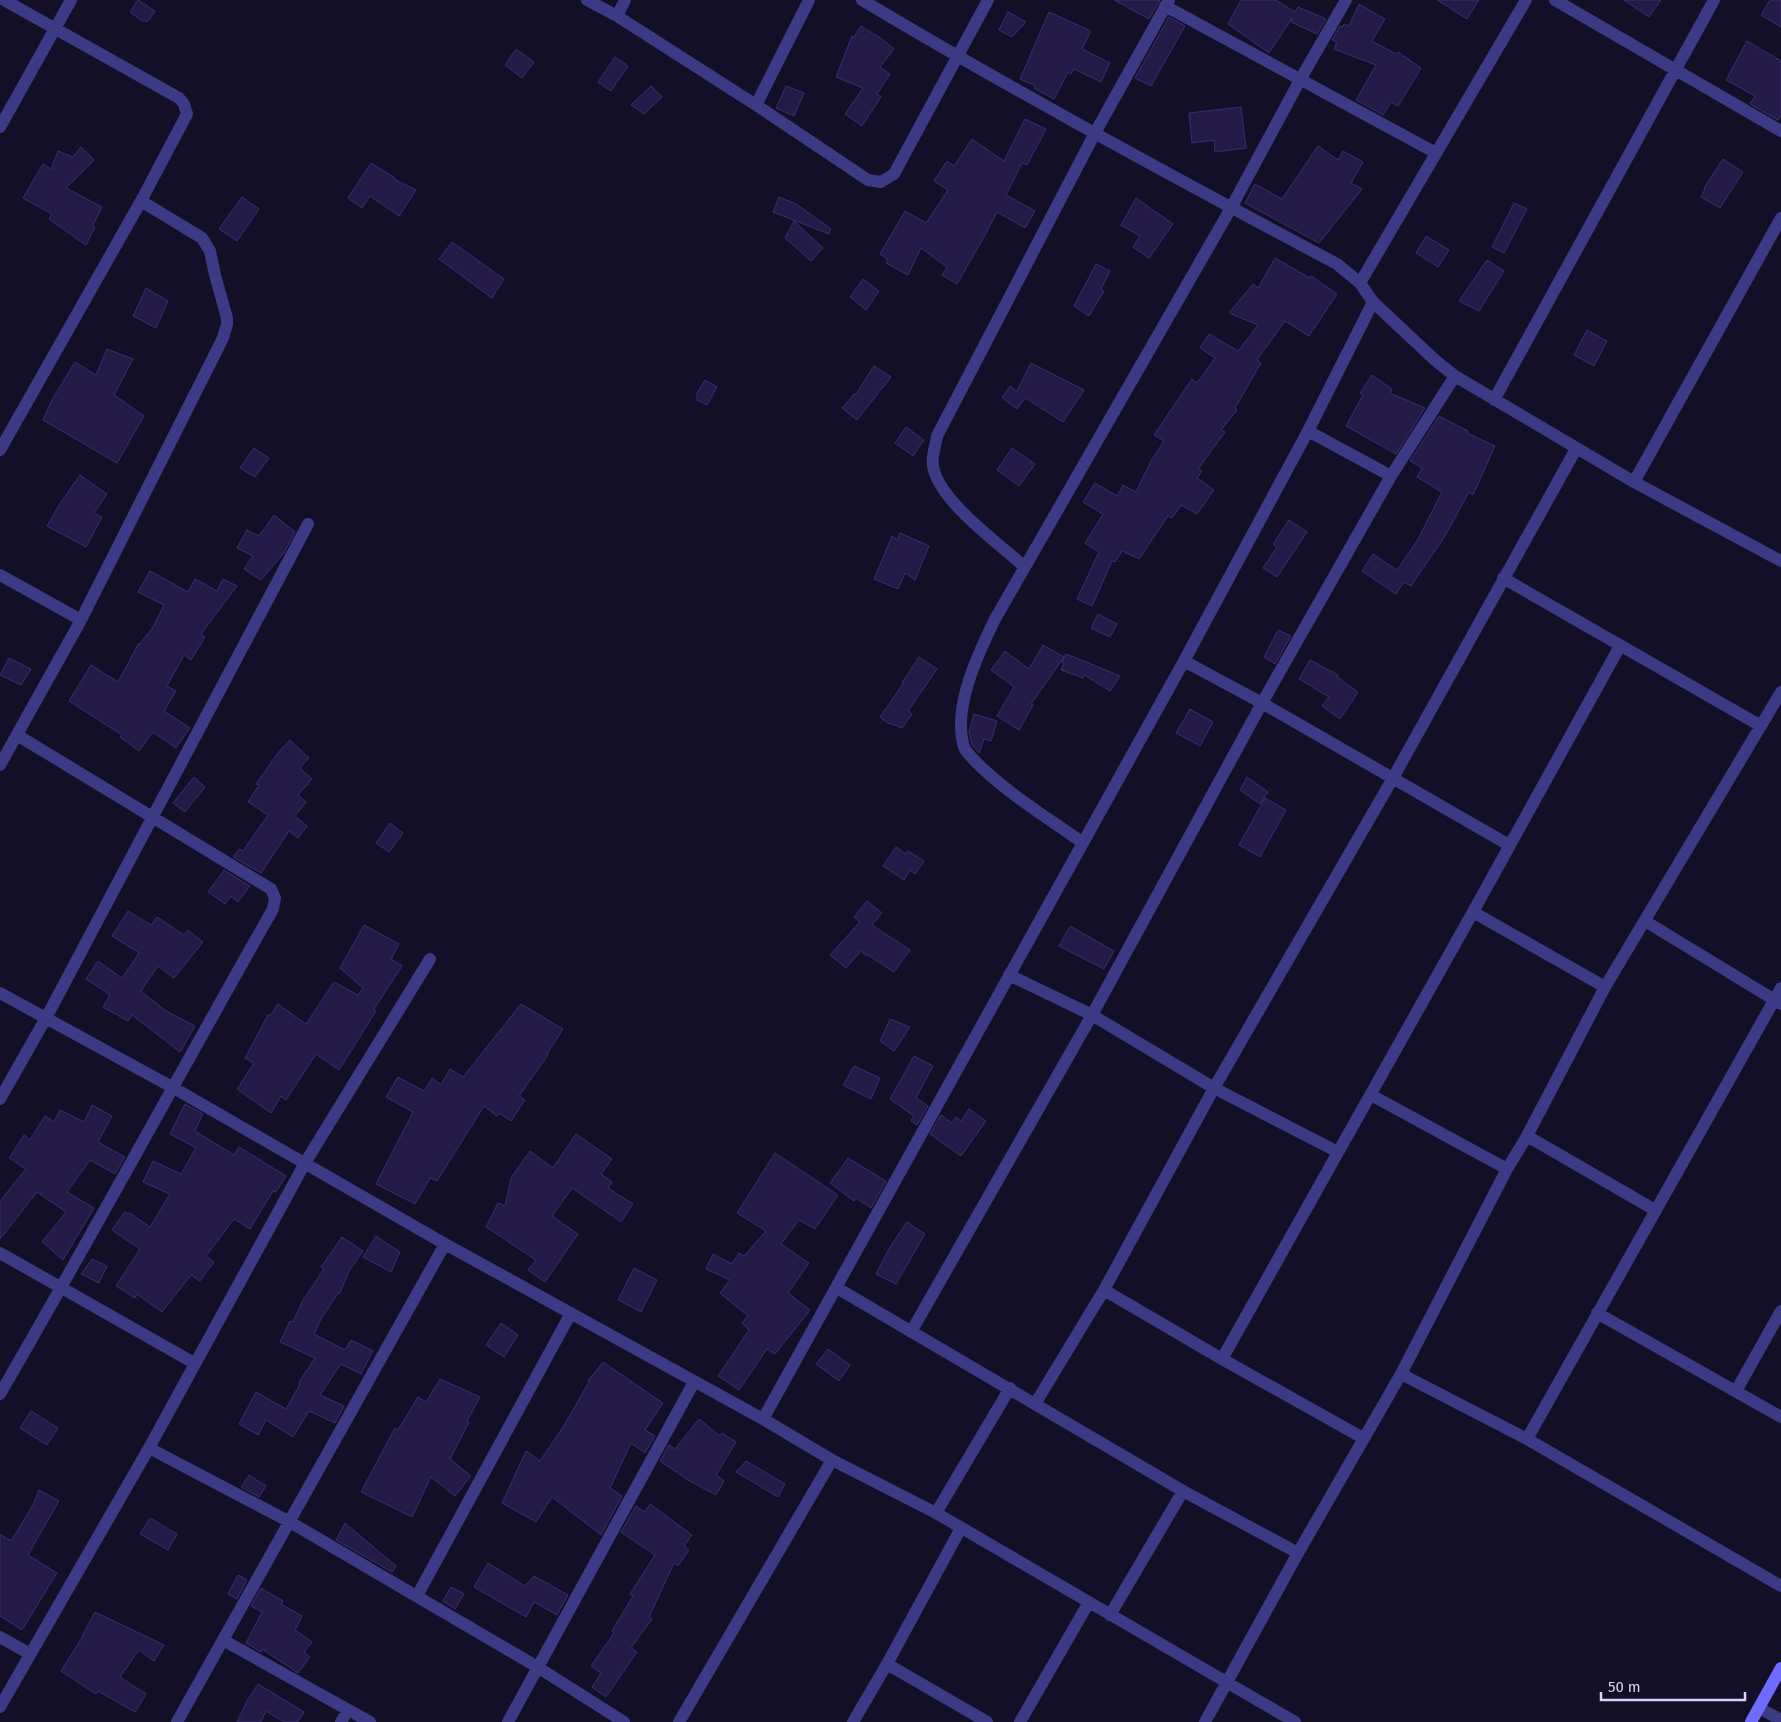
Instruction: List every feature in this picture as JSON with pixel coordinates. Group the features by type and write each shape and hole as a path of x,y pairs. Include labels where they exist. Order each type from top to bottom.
{"street":[{"path":"0,450 141,201 187,114 184,104 179,98 54,30 4,0"},
{"path":"0,127 71,0"},
{"path":"587,0 617,16 756,105 868,180 881,182 894,174 988,0"},
{"path":"617,16 625,0"},
{"path":"756,105 809,0"},
{"path":"862,0 957,56 1095,133 1337,264 1360,283 1374,302 1436,361 1455,376 1634,482 1781,561"},
{"path":"1083,843 1008,790 964,749 961,727 965,698 974,662 995,619 1231,208 1300,80 1346,0"},
{"path":"1360,283 1526,0"},
{"path":"1555,0 1781,131"},
{"path":"1494,400 1714,0"},
{"path":"1025,567 954,505 932,465 938,436 1095,133 1167,3 1300,80 1436,153"},
{"path":"0,765 81,620 223,338 227,324 226,312 214,275 207,243 202,238 141,201"},
{"path":"1634,482 1781,218"},
{"path":"763,1419 1184,661 1308,431 1374,302"},
{"path":"911,1332 1092,1015 1262,703 1391,476 1455,376"},
{"path":"1308,431 1391,476"},
{"path":"1035,1404 1104,1290 1214,1088 1393,778 1576,448"},
{"path":"0,1098 46,1018 308,524"},
{"path":"0,575 81,620"},
{"path":"1503,578 1761,726"},
{"path":"1222,1359 1620,646"},
{"path":"1184,661 1262,703 1509,845"},
{"path":"1205,1722 1401,1374 1507,1169 1527,1136 1605,987 1781,692"},
{"path":"0,1394 62,1287 273,909 276,898 271,889 17,735"},
{"path":"1473,912 1605,987"},
{"path":"1645,921 1778,1002"},
{"path":"0,1707 148,1448 305,1163 430,959"},
{"path":"1009,975 1092,1015 1214,1088 1338,1152"},
{"path":"1527,1439 1655,1210 1778,1002 1781,988"},
{"path":"0,993 172,1087 445,1244 763,1419 832,1460 936,1513 1295,1722"},
{"path":"1371,1095 1507,1169"},
{"path":"1527,1136 1655,1210"},
{"path":"177,1722 445,1244"},
{"path":"0,1253 194,1363"},
{"path":"836,1288 1184,1491 1298,1554"},
{"path":"1104,1290 1222,1359 1364,1438"},
{"path":"1736,1391 1781,1311"},
{"path":"416,1596 571,1313"},
{"path":"1598,1313 1781,1417"},
{"path":"1401,1374 1527,1439 1781,1586"},
{"path":"508,1722 694,1382"},
{"path":"936,1513 1010,1388"},
{"path":"148,1448 290,1522 539,1668 624,1722"},
{"path":"679,1722 832,1460"},
{"path":"1110,1615 1184,1491"},
{"path":"853,1722 961,1528"},
{"path":"1020,1722 1089,1602"},
{"path":"0,1637 30,1654"},
{"path":"223,1640 370,1722"},
{"path":"886,1664 987,1722"},
{"path":"1751,1722 1781,1668"},
{"path":"1759,1708 1781,1720"},
{"path":"341,1722 348,1710"}],"building":[{"path":"138,0 155,11 148,21 142,21 130,12"},
{"path":"1114,0 1160,0 1149,19"},
{"path":"1241,0 1276,0 1295,12 1298,7 1326,19 1317,34 1291,22 1292,18 1269,53 1228,24"},
{"path":"1437,0 1479,0 1467,19"},
{"path":"1624,0 1661,0 1649,17"},
{"path":"1770,0 1781,0 1781,27 1761,15"},
{"path":"1359,4 1385,19 1372,41 1396,54 1398,52 1421,68 1398,106 1391,102 1383,115 1356,100 1376,65 1334,49 1337,42 1332,40 1340,26 1343,27 1344,24 1349,26"},
{"path":"1008,12 1026,22 1012,37 999,30"},
{"path":"1049,12 1091,31 1082,49 1110,63 1101,82 1074,69 1071,74 1068,72 1054,99 1034,88 1036,86 1020,79"},
{"path":"1169,17 1185,26 1151,86 1135,78"},
{"path":"861,26 894,49 880,67 890,74 877,94 881,97 862,126 845,114 863,88 836,77 852,36 854,37"},
{"path":"1747,41 1781,61 1781,115 1778,120 1750,104 1755,96 1726,80"},
{"path":"516,49 534,62 522,78 505,65"},
{"path":"615,57 628,66 611,91 598,82"},
{"path":"651,86 662,97 644,114 631,105"},
{"path":"786,86 804,93 794,116 776,108"},
{"path":"1241,107 1246,148 1215,152 1214,140 1192,143 1189,113"},
{"path":"1025,119 1046,129 1027,165 1022,163 1006,195 1035,211 1025,228 997,212 957,284 942,275 947,267 921,248 908,275 886,263 888,260 880,254 905,211 926,223 948,190 934,181 947,161 954,166 972,139 1004,161"},
{"path":"1318,146 1338,160 1343,151 1363,162 1351,183 1362,189 1319,243 1245,203 1255,184 1282,199"},
{"path":"81,147 94,160 66,188 102,207 86,245 49,219 52,214 23,198 43,164 51,169 58,151 73,157"},
{"path":"1723,159 1743,172 1720,208 1701,197 1704,188"},
{"path":"371,163 394,179 416,190 399,216 370,196 362,208 348,198"},
{"path":"242,197 259,209 237,241 219,229"},
{"path":"779,197 796,204 831,229 829,234 773,212"},
{"path":"1136,198 1173,224 1149,258 1133,247 1140,236 1121,225"},
{"path":"1514,203 1527,209 1504,253 1492,247"},
{"path":"794,221 823,248 811,261 785,238"},
{"path":"1426,236 1449,250 1438,267 1416,253"},
{"path":"452,242 504,279 492,298 439,259"},
{"path":"1275,258 1310,278 1311,276 1337,294 1309,336 1285,321 1257,360 1261,363 1235,408 1237,410 1221,430 1225,432 1198,469 1202,471 1197,478 1214,490 1197,514 1181,505 1172,518 1168,516 1139,559 1122,551 1115,562 1112,561 1092,606 1077,599 1099,552 1085,543 1103,514 1083,502 1095,483 1117,496 1123,485 1136,492 1151,461 1164,441 1154,435 1192,379 1197,383 1215,358 1200,348 1209,334 1238,351 1258,325 1229,313 1253,284 1258,288"},
{"path":"1487,260 1504,271 1479,311 1459,301"},
{"path":"1096,264 1110,271 1101,289 1104,291 1089,316 1074,306"},
{"path":"863,279 879,291 866,310 850,297"},
{"path":"146,288 168,301 156,328 133,316"},
{"path":"1587,330 1607,341 1594,366 1574,355"},
{"path":"107,349 133,359 114,395 144,416 117,463 43,420 52,400 75,362 96,375"},
{"path":"1031,363 1084,390 1063,422 1025,398 1017,409 1002,398 1010,386 1017,391"},
{"path":"874,366 891,377 857,420 842,408 855,395"},
{"path":"1372,375 1392,389 1390,393 1425,408 1396,454 1346,426 1363,395 1360,393"},
{"path":"705,380 717,387 707,405 697,400 697,393"},
{"path":"1439,416 1468,431 1467,433 1495,446 1473,495 1469,492 1445,536 1411,586 1404,582 1396,594 1362,571 1373,554 1397,570 1417,541 1442,492 1417,477 1422,468 1410,461"},
{"path":"906,427 924,440 913,456 895,443"},
{"path":"254,448 269,458 255,477 240,468"},
{"path":"1012,448 1035,464 1019,486 997,470"},
{"path":"80,475 107,494 94,513 102,517 86,547 47,526"},
{"path":"274,515 295,532 284,553 261,580 244,569 253,556 237,548 247,530 259,536"},
{"path":"1289,520 1307,532 1277,577 1263,568 1277,547 1273,544"},
{"path":"900,533 929,546 915,580 905,573 898,589 874,579 892,536 897,540"},
{"path":"150,571 188,592 195,579 217,591 223,579 237,586 201,634 205,637 191,660 184,655 167,686 176,691 164,711 190,728 176,748 153,732 139,751 120,737 122,735 69,701 91,665 118,682 139,643 153,627 164,605 138,592"},
{"path":"1098,614 1117,624 1110,637 1091,628"},
{"path":"1278,630 1291,636 1275,664 1264,657"},
{"path":"1043,645 1064,657 1031,704 1033,705 1019,730 997,716 1014,687 991,670 1005,651 1029,669"},
{"path":"1066,654 1120,676 1110,691 1084,675 1083,678 1061,670"},
{"path":"919,657 937,669 908,711 912,714 902,728 888,723 880,717"},
{"path":"9,658 31,669 21,685 0,675"},
{"path":"1310,660 1338,675 1337,677 1358,692 1340,719 1322,706 1329,697 1299,679"},
{"path":"1190,709 1213,722 1200,746 1176,733"},
{"path":"974,714 997,721 991,741 984,739 979,753 972,745 969,732"},
{"path":"290,740 309,758 300,768 312,779 298,795 306,802 295,816 307,826 298,838 289,831 261,873 233,857 239,849 243,851 268,815 248,802 259,785 256,784 277,754"},
{"path":"194,777 205,787 185,812 173,803"},
{"path":"1247,777 1268,792 1260,804 1240,790"},
{"path":"1265,798 1286,810 1260,857 1239,845"},
{"path":"390,823 403,833 389,852 376,843"},
{"path":"896,847 906,854 908,851 924,861 915,874 910,870 904,880 883,866"},
{"path":"224,870 250,886 238,902 231,896 225,904 208,892"},
{"path":"867,901 882,913 872,925 910,950 894,972 861,951 846,968 830,955 860,922 854,917"},
{"path":"128,911 151,925 157,917 184,935 188,930 203,942 174,978 158,966 141,991 166,1011 195,1026 180,1052 132,1015 128,1021 103,1007 110,995 86,979 98,961 122,978 139,953 112,936"},
{"path":"364,925 399,944 391,959 402,966 374,1009 376,1011 339,1070 316,1054 286,1100 281,1096 271,1113 237,1089 254,1063 245,1058 268,1015 270,1016 278,1004 306,1024 334,982 358,995 363,988 340,968"},
{"path":"1070,926 1114,951 1104,969 1059,946"},
{"path":"521,1004 563,1029 548,1055 519,1096 525,1100 511,1121 499,1113 497,1116 484,1106 437,1181 430,1178 415,1204 376,1184 413,1112 386,1097 398,1077 424,1091 432,1078 441,1085 450,1069 463,1077"},
{"path":"890,1019 910,1027 894,1051 880,1041"},
{"path":"914,1056 933,1066 916,1098 928,1106 917,1125 911,1121 914,1116 890,1099"},
{"path":"854,1066 880,1078 871,1099 843,1085"},
{"path":"185,1104 203,1114 195,1131 234,1155 239,1147 286,1176 276,1192 273,1191 250,1229 234,1219 206,1256 214,1262 200,1281 191,1275 162,1312 137,1294 135,1298 116,1286 140,1249 112,1230 124,1213 130,1213 150,1227 170,1194 143,1182 153,1161 181,1174 196,1148 170,1134"},
{"path":"92,1105 112,1116 98,1142 125,1157 115,1174 90,1160 67,1192 94,1208 63,1260 42,1242 66,1212 37,1192 0,1239 0,1201 26,1169 9,1158 24,1135 30,1140 45,1116 54,1122 60,1110 84,1122"},
{"path":"969,1109 986,1121 961,1156 930,1134 941,1115 952,1123 956,1117 961,1121"},
{"path":"576,1134 612,1159 601,1174 612,1182 608,1188 633,1204 621,1222 572,1188 552,1216 578,1234 545,1282 528,1270 536,1260 486,1227 498,1203 505,1206 511,1178 530,1151 553,1168"},
{"path":"775,1153 838,1195 815,1229 799,1220 781,1244 809,1263 788,1293 810,1310 775,1354 767,1349 739,1390 718,1376 749,1330 742,1323 748,1316 720,1293 730,1280 706,1269 713,1254 732,1264 739,1253 744,1256 766,1231 737,1213"},
{"path":"848,1158 886,1181 871,1208 856,1198 854,1201 830,1183"},
{"path":"907,1222 925,1234 896,1284 876,1274 890,1247"},
{"path":"376,1236 400,1252 391,1272 363,1257"},
{"path":"342,1237 363,1251 349,1271 340,1293 338,1293 321,1319 314,1334 345,1350 351,1340 373,1351 361,1374 341,1364 320,1395 344,1406 335,1423 309,1411 293,1437 266,1420 258,1435 239,1424 256,1392 286,1409 300,1384 299,1382 315,1358 280,1342 290,1321 293,1322 302,1302 324,1269 321,1267"},
{"path":"92,1259 107,1266 99,1283 81,1274"},
{"path":"634,1268 657,1280 641,1312 618,1300"},
{"path":"501,1323 518,1335 504,1357 486,1345"},
{"path":"828,1349 850,1365 839,1381 816,1364"},
{"path":"603,1362 663,1403 645,1430 655,1436 645,1453 631,1443 610,1488 622,1496 601,1535 552,1497 536,1522 502,1503 526,1451 540,1461 565,1424 588,1381"},
{"path":"440,1379 480,1397 450,1459 471,1476 455,1496 431,1477 412,1517 361,1492 395,1428 398,1430 418,1397 426,1402"},
{"path":"31,1411 58,1428 47,1445 20,1428"},
{"path":"699,1419 720,1436 722,1433 736,1442 716,1475 724,1481 716,1495 688,1480 660,1461 669,1445 675,1449"},
{"path":"746,1461 785,1484 778,1497 736,1472"},
{"path":"249,1475 266,1486 259,1497 241,1487"},
{"path":"39,1490 59,1501 28,1555 57,1573 22,1630 0,1616 0,1534 11,1541 33,1505"},
{"path":"650,1504 692,1535 684,1546 689,1550 678,1566 674,1563 649,1617 652,1619 631,1648 637,1652 606,1697 592,1687 601,1673 591,1666 614,1633 612,1631 633,1596 630,1594 655,1555 621,1532 636,1506 645,1512"},
{"path":"150,1518 177,1534 168,1550 140,1534"},
{"path":"345,1523 396,1566 392,1572 336,1540"},
{"path":"488,1563 525,1586 534,1576 568,1595 557,1615 534,1602 526,1617 474,1587"},
{"path":"238,1575 247,1580 237,1599 228,1594"},
{"path":"451,1587 464,1594 455,1609 443,1601"},
{"path":"261,1588 283,1601 281,1604 302,1616 295,1630 312,1642 304,1652 310,1657 298,1673 262,1649 261,1652 246,1643 262,1612 251,1606"},
{"path":"95,1612 164,1645 154,1661 139,1650 120,1677 146,1694 135,1712 98,1691 96,1694 61,1671 83,1636"},
{"path":"258,1684 304,1712 298,1722 284,1722 266,1711 261,1722 237,1722"}]}
